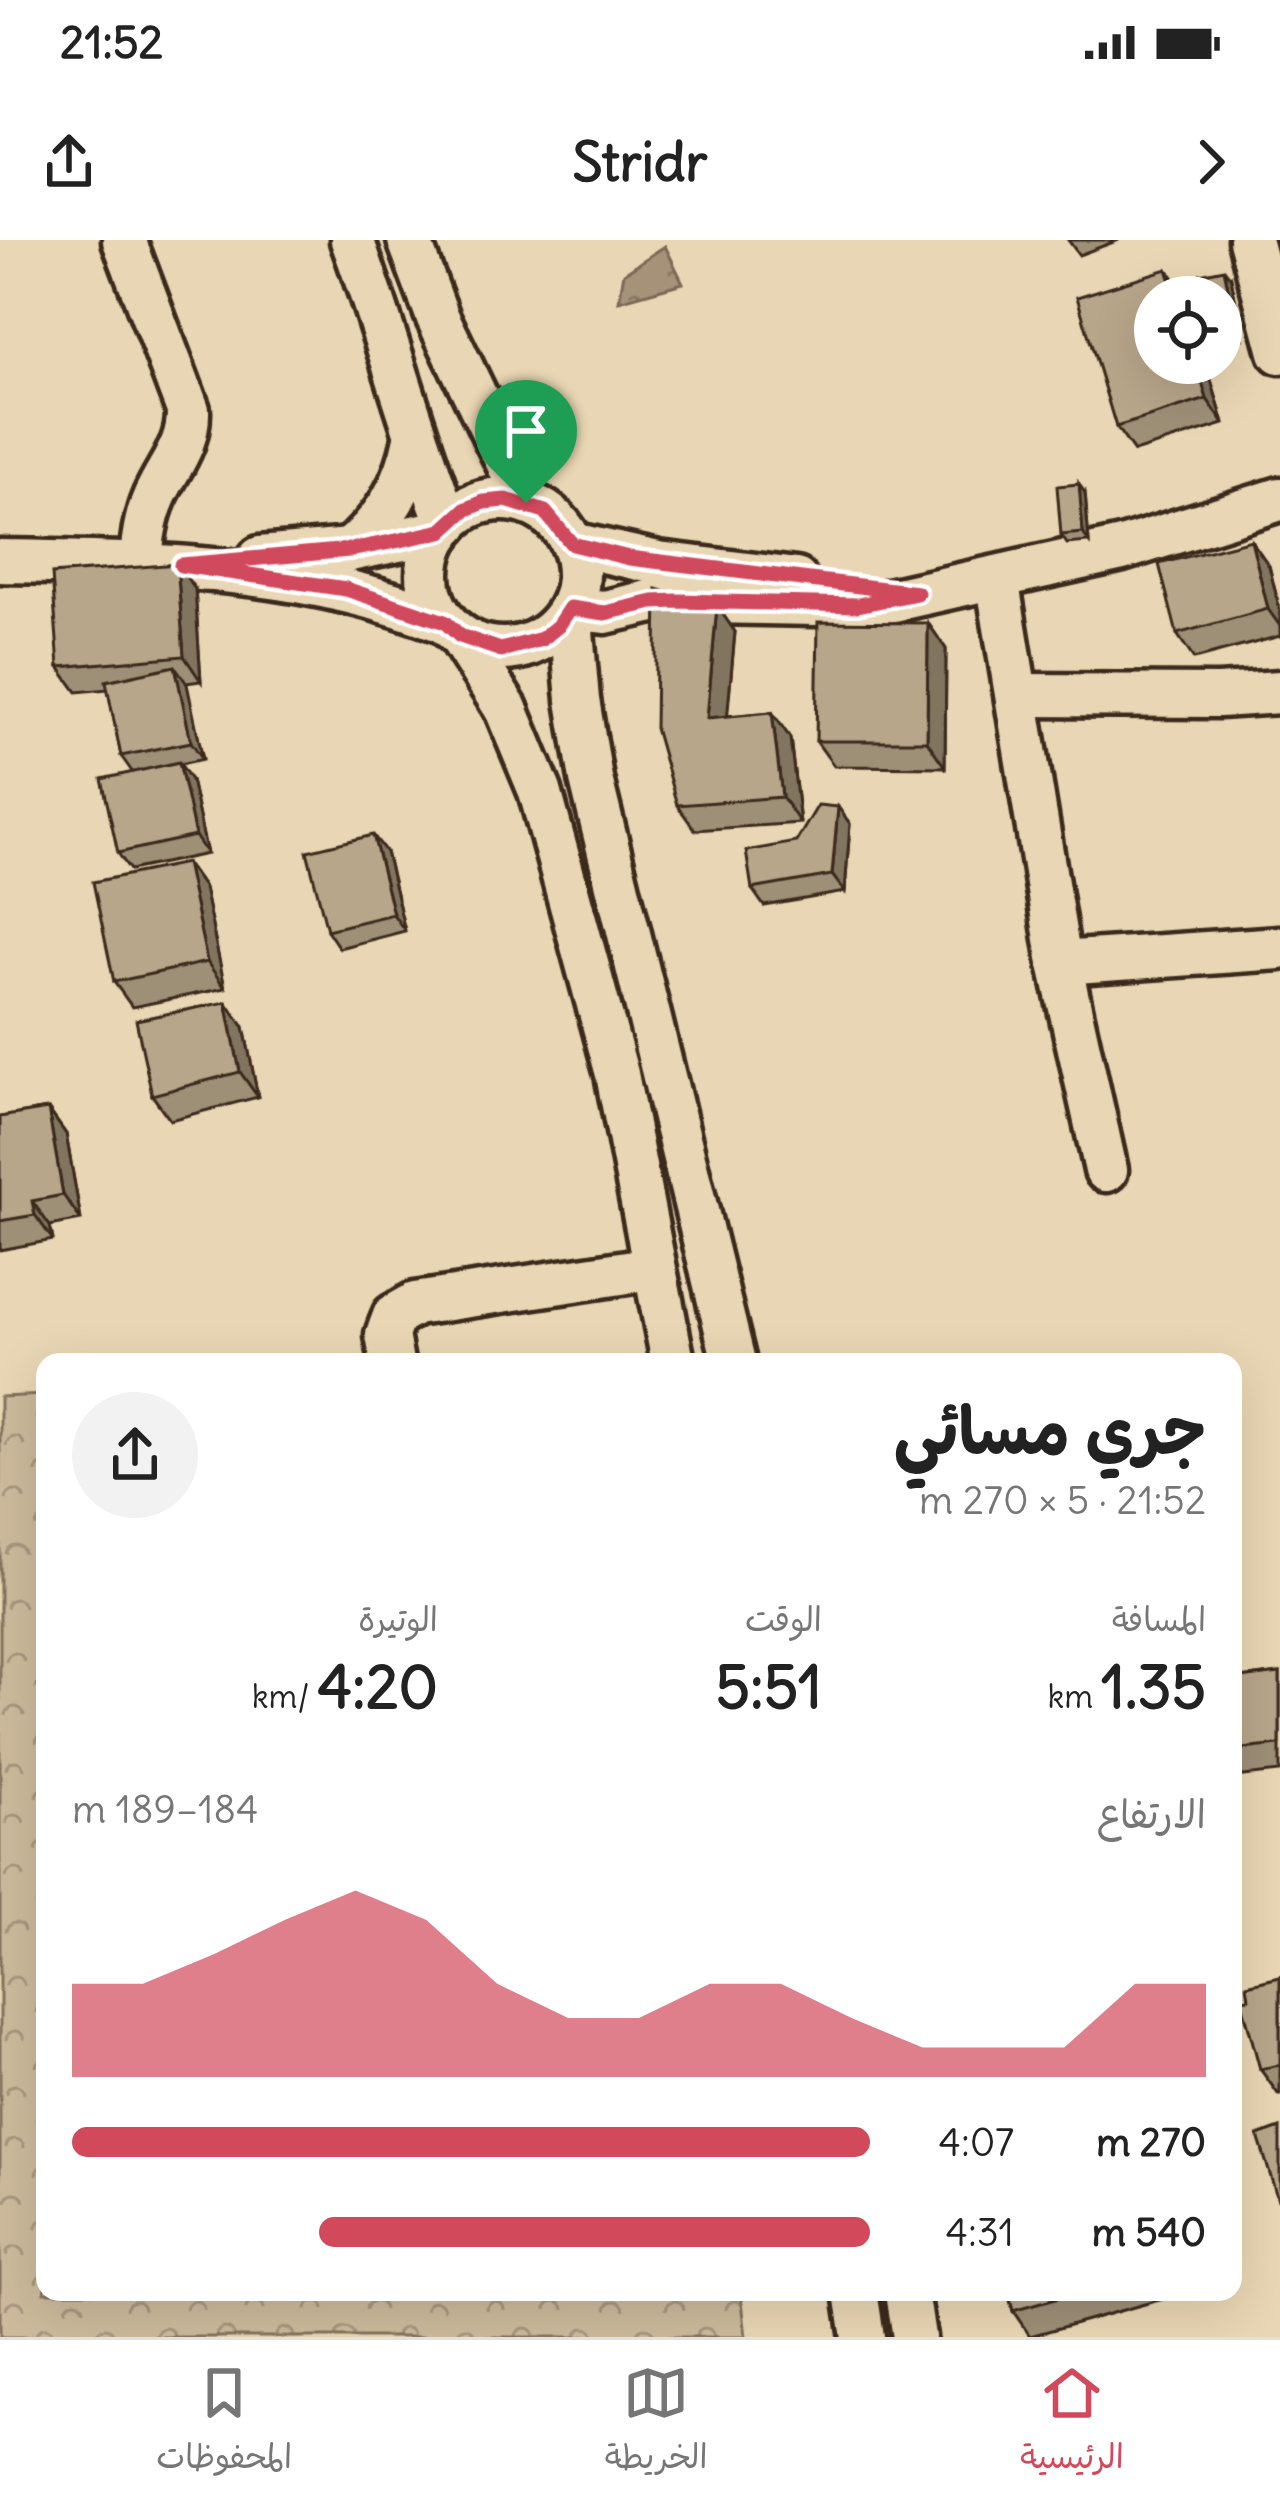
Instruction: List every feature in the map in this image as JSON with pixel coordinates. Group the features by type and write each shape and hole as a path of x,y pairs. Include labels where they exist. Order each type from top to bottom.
{"street":[{"path":"124,240 185,395 188,425 178,458 154,498 161,565"},
{"path":"352,240 389,342 445,528 429,567 429,587 506,709 540,790 611,1052 671,1353"},
{"path":"409,240 438,317 526,503"},
{"path":"1250,240 1280,352"},
{"path":"348,569 395,500 415,440"},
{"path":"570,608 622,610 653,602 871,605 1122,549 1280,499"},
{"path":"0,561 348,569 445,528 484,502 526,503 545,512 572,544 578,565 570,608 558,626 522,647 501,650 453,629 348,569"},
{"path":"572,544 658,563 917,593"},
{"path":"348,569 506,709"},
{"path":"997,578 1060,963 1106,1170"},
{"path":"570,608 591,778 732,1353"},
{"path":"578,700 594,652 622,610"},
{"path":"1018,695 1280,692"},
{"path":"1060,963 1280,948"},
{"path":"390,1353 387,1335 394,1316 415,1304 654,1268"},
{"path":"857,2301 863,2337"},
{"path":"909,2301 914,2337"}],"green space":[{"path":"36,1395 36,2301 742,2301 746,2337 0,2337 0,1397"}],"water":[{"path":"665,246 683,283 619,301 624,273"}],"building":[{"path":"1224,269 1225,276 1200,276"},
{"path":"1134,279 1134,384 1202,384 1207,399 1116,427 1077,297"},
{"path":"1079,484 1083,533 1061,535 1057,486"},
{"path":"1251,540 1268,609 1177,634 1159,564"},
{"path":"177,564 184,656 59,667 52,574"},
{"path":"657,589 717,606 707,718 772,712 782,797 677,805 655,728"},
{"path":"818,622 928,623 927,741 816,741"},
{"path":"175,666 191,742 121,756 106,681"},
{"path":"179,762 195,836 118,853 102,779"},
{"path":"818,805 838,807 832,875 752,889 746,851 796,842"},
{"path":"373,835 393,914 327,930 307,851"},
{"path":"186,863 207,962 114,982 93,882"},
{"path":"226,1002 240,1072 152,1095 136,1020"},
{"path":"48,1109 63,1195 32,1201 35,1215 0,1221 0,1117"},
{"path":"1280,1673 1280,1745 1242,1749 1242,1678"},
{"path":"1280,1977 1280,2065 1260,2069 1242,2003 1249,1998 1247,1985"},
{"path":"1280,2128 1280,2200 1278,2200 1258,2136"},
{"path":"1010,2301 1048,2301 1013,2311"}],"route":[{"path":"484,502 526,503 561,526 572,544 629,558 917,593 858,605 677,601 605,613 570,608 542,639 501,650 479,645 445,622 395,602 303,580 181,565 350,550 442,531 465,510 484,502"}]}
